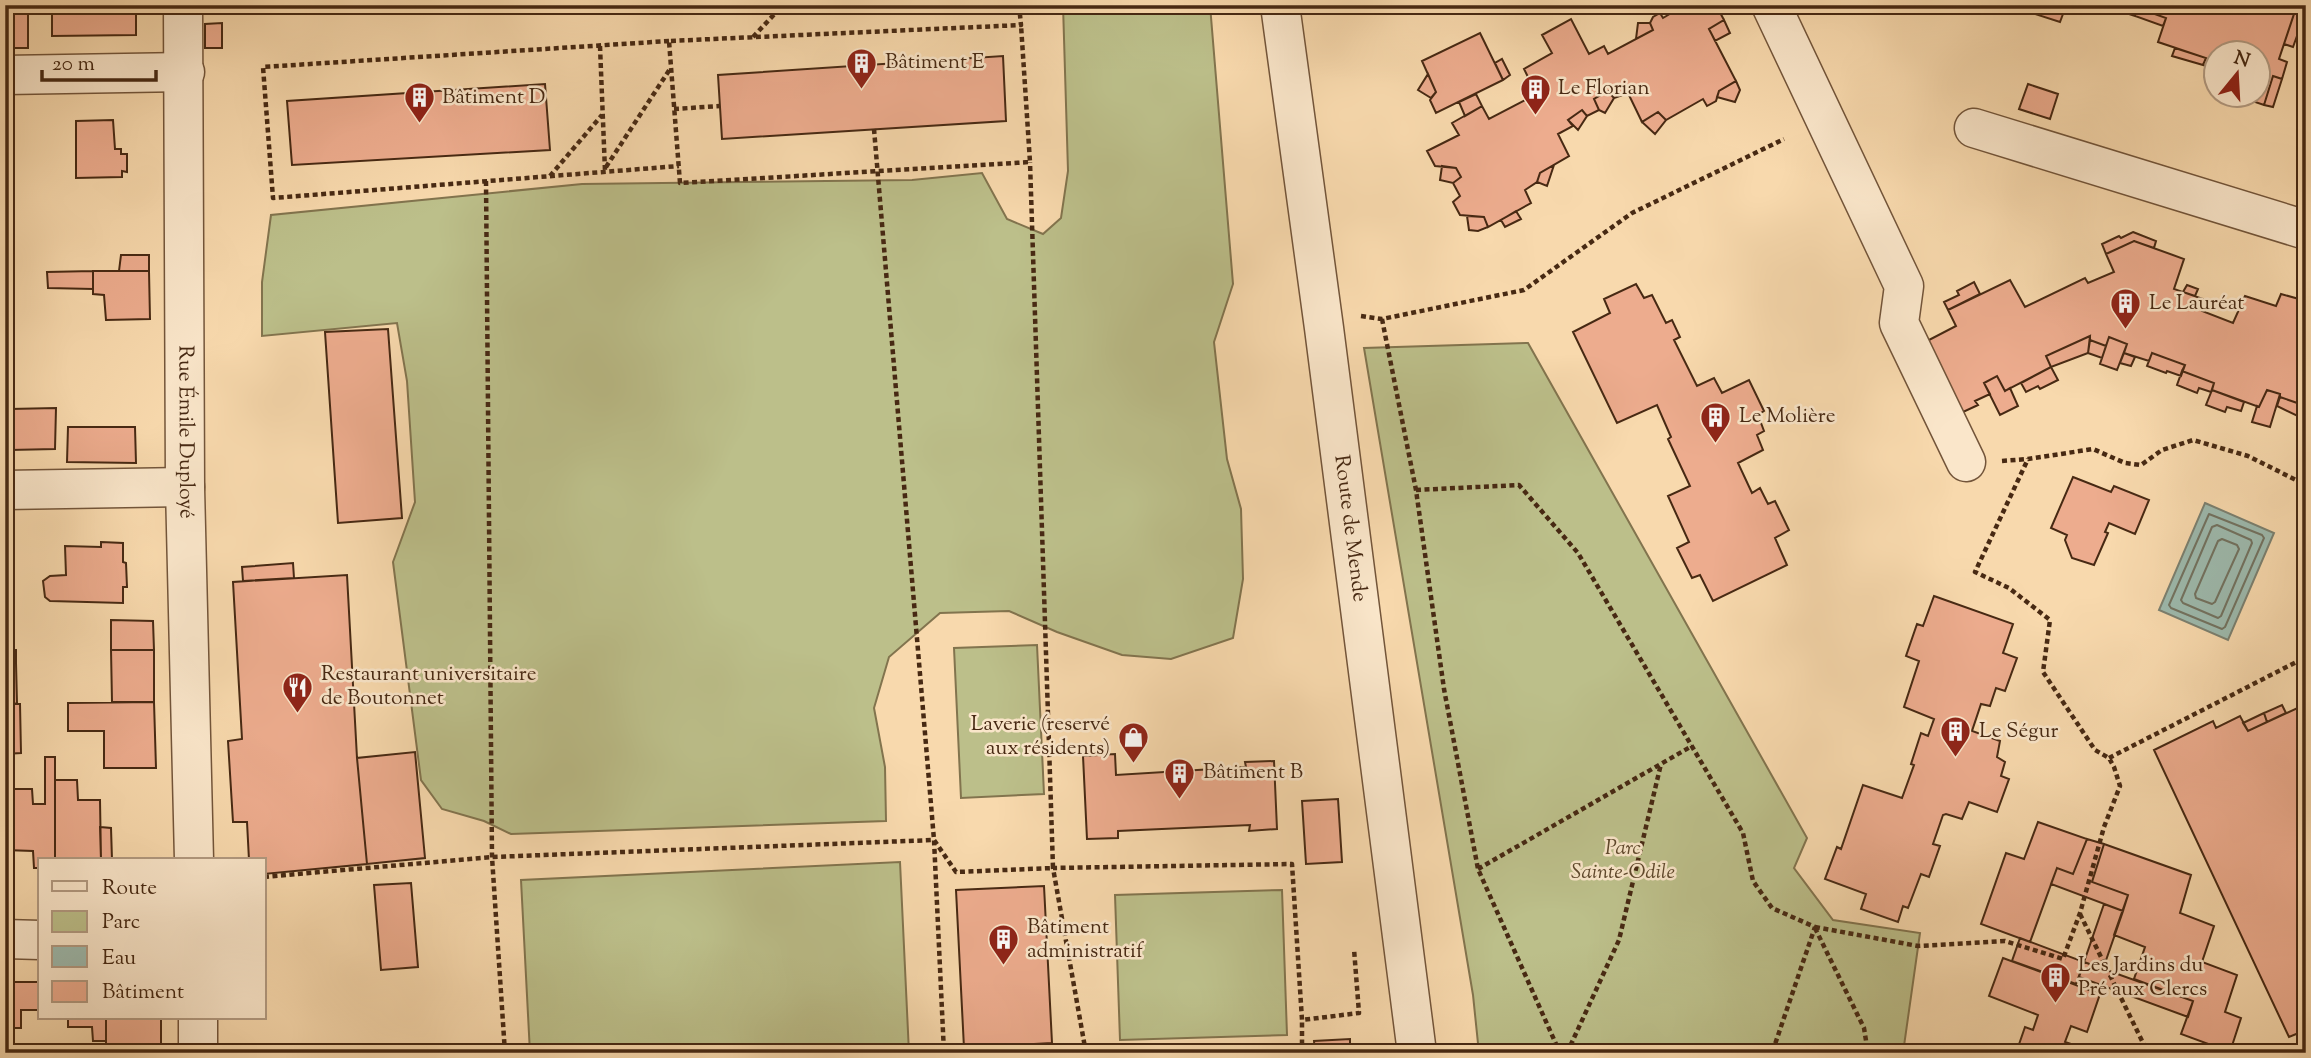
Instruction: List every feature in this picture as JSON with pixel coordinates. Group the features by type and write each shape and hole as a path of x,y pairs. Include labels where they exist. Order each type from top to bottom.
{"street":[{"name":"Rue Émile Duployé","path":"183,5 185,487 194,858"},
{"name":"Route de Mende","path":"1280,5 1417,1053"},
{"path":"1770,5 1904,286 1899,323 1966,462"},
{"path":"5,75 185,72"},
{"path":"1974,128 2306,230"},
{"path":"5,490 185,487"},
{"path":"5,939 38,940"},
{"path":"198,1020 198,1053"}],"path":[{"path":"753,37 783,5"},
{"path":"1019,5 1030,162 1053,868 1086,1053"},
{"path":"679,166 273,198 263,67 669,41 1021,24"},
{"path":"669,41 680,183 877,169 1030,162"},
{"path":"600,46 605,170"},
{"path":"605,170 671,67"},
{"path":"674,109 720,106"},
{"path":"550,176 603,114"},
{"path":"874,129 933,840 944,1053"},
{"path":"1324,328 1361,316 1382,319 1524,290 1632,213 1784,139"},
{"path":"486,181 492,857 505,1053"},
{"path":"1382,319 1416,490 1444,689 1478,869 1560,1053"},
{"path":"1966,462 2028,459 2093,449 2125,463 2141,464 2162,450 2193,440 2248,456 2306,485"},
{"path":"1416,490 1519,485 1578,554 1743,833 1753,881 1772,908 1815,927 1918,946 2005,941 2063,959 2080,913 2104,827 2120,786 2115,767 2109,758 2095,750 2043,672 2050,620 2009,588 1975,572 2028,459"},
{"path":"2109,758 2306,657"},
{"path":"1478,869 1692,746"},
{"path":"1567,1053 1619,940 1661,764"},
{"path":"933,840 956,872 1292,864 1302,1053"},
{"path":"266,877 492,857 933,840"},
{"path":"2080,913 2148,1053"},
{"path":"1772,1053 1815,927"},
{"path":"1815,927 1864,1028 1868,1053"},
{"path":"1302,1020 1359,1013 1354,949"}],"green space":[{"path":"1063,5 1210,5 1233,284 1214,342 1227,459 1241,509 1243,579 1233,638 1171,659 1122,655 1057,632 1009,611 940,613 889,657 874,708 885,767 886,821 511,834 484,821 442,809 421,780 393,562 415,502 407,381 397,323 262,336 262,282 271,215 582,184 912,180 982,173 1007,219 1043,234 1061,218 1068,171"},
{"name":"Parc Sainte-Odile","path":"1528,343 1807,838 1794,868 1833,920 1920,933 1903,1053 1479,1053 1473,995 1364,348"},
{"path":"1037,645 1044,794 961,798 954,648"},
{"path":"900,862 909,1053 530,1053 521,880"},
{"path":"1282,890 1287,1035 1120,1040 1115,895"}],"water":[{"path":"2205,503 2274,533 2228,640 2159,610"}],"building":[{"path":"5,5 28,5 28,48 5,48"},
{"path":"52,5 136,5 136,35 52,36"},
{"path":"274,5 365,5 274,10"},
{"name":"Le Florian","path":"1685,5 1695,5 1696,9 1703,5 1716,5 1724,20 1709,29 1736,81 1719,91 1716,101 1707,106 1703,99 1666,120 1658,112 1642,122 1628,93 1614,98 1608,91 1594,99 1599,110 1587,116 1582,110 1568,120 1573,126 1558,134 1569,156 1540,173 1537,182 1525,190 1531,203 1488,227 1484,217 1460,215 1453,202 1460,196 1453,183 1461,177 1456,168 1435,166 1427,151 1459,135 1452,123 1482,106 1489,119 1535,95 1524,69 1552,53 1542,35 1571,19 1589,54 1604,46 1608,54 1653,30 1650,23 1653,17 1660,13 1663,18"},
{"path":"2008,5 2032,5 2029,12"},
{"path":"2032,5 2063,14 2060,22 2029,12"},
{"path":"2035,5 2066,5 2063,14"},
{"path":"2118,5 2297,5 2279,59 2287,62 2282,79 2273,76 2272,79 2272,38 2202,38 2202,57 2158,42 2166,18 2138,8 2135,16 2117,10"},
{"path":"2297,5 2306,5 2306,11 2293,47 2284,44"},
{"path":"2138,8 2166,18 2163,26 2135,16"},
{"path":"1724,20 1730,33 1715,41 1709,29"},
{"path":"222,23 222,48 205,48 205,24"},
{"path":"1638,23 1650,23 1653,30 1636,39"},
{"path":"1480,33 1503,80 1436,113 1430,100 1436,92 1422,61"},
{"path":"2175,48 2202,57 2202,65 2172,56"},
{"name":"Bâtiment E","path":"1003,56 1006,121 722,139 718,75"},
{"path":"1502,59 1510,75 1503,80 1495,63"},
{"path":"1428,74 1436,92 1431,98 1418,90"},
{"path":"2273,76 2282,79 2273,107 2272,107"},
{"path":"1736,81 1740,90 1735,102 1717,97 1719,91"},
{"name":"Bâtiment D","path":"545,84 550,150 292,165 287,101"},
{"path":"2028,84 2058,94 2050,119 2019,109"},
{"path":"1608,91 1614,98 1605,113 1599,110 1594,99"},
{"path":"1476,94 1482,106 1465,116 1459,102"},
{"path":"1582,110 1587,116 1578,130 1568,120"},
{"path":"1658,112 1666,120 1655,134 1642,122"},
{"path":"113,120 115,149 121,149 121,154 127,154 127,172 122,171 122,177 76,178 76,121"},
{"path":"1554,165 1547,186 1537,182 1540,173"},
{"path":"1442,166 1456,168 1461,177 1453,183 1440,180"},
{"path":"1516,211 1521,219 1505,227 1501,220"},
{"path":"1467,216 1484,217 1488,227 1478,231 1469,230"},
{"path":"2133,232 2156,241 2154,248 2134,241 2106,254 2102,244"},
{"name":"Le Lauréat","path":"2134,241 2184,259 2174,289 2206,300 2202,311 2233,323 2245,296 2276,306 2281,294 2299,299 2298,303 2306,306 2303,335 2306,336 2306,406 2267,390 2259,407 2212,390 2214,383 2182,371 2185,365 2152,353 2149,361 2124,353 2127,344 2109,337 2106,346 2090,340 2090,336 2046,356 2051,367 2005,391 1997,376 1984,383 1990,394 1975,401 1978,405 1961,413 1927,341 1956,326 1948,310 2010,280 2025,307 2085,278 2088,283 2114,272 2106,254"},
{"path":"121,255 149,255 149,271 119,271"},
{"path":"93,271 93,289 48,288 47,272"},
{"path":"93,271 149,271 150,319 106,320 104,295 93,294"},
{"path":"1974,282 1980,294 1948,310 1944,302 1959,295 1957,291"},
{"name":"Le Molière","path":"1636,284 1644,298 1652,295 1666,323 1672,320 1680,337 1674,340 1697,386 1714,378 1722,393 1749,380 1764,411 1758,415 1764,431 1757,435 1763,450 1738,463 1752,493 1760,488 1768,504 1775,501 1789,530 1775,538 1787,565 1713,601 1700,575 1692,578 1677,548 1689,542 1668,496 1690,486 1668,439 1671,437 1657,405 1617,423 1573,332 1610,313 1604,299"},
{"path":"2187,285 2198,289 2195,296 2183,292"},
{"path":"388,329 402,518 338,523 325,332"},
{"path":"2090,336 2088,353 2051,367 2046,356"},
{"path":"2109,337 2127,344 2117,370 2100,364"},
{"path":"2090,340 2106,346 2102,358 2088,353"},
{"path":"2124,353 2135,357 2131,366 2120,363"},
{"path":"2152,353 2185,365 2181,376 2147,366"},
{"path":"2051,367 2058,380 2040,389 2038,386 2026,392 2021,383"},
{"path":"2182,371 2214,383 2211,392 2199,388 2197,393 2177,385"},
{"path":"1997,376 2005,391 2010,388 2018,406 2000,415 1984,383"},
{"path":"2212,390 2244,402 2241,411 2227,407 2225,412 2206,405"},
{"path":"2267,390 2280,394 2270,427 2252,422 2257,406 2259,407"},
{"path":"2280,397 2306,406 2306,420 2277,406"},
{"path":"56,408 55,449 10,450 10,409"},
{"path":"68,427 135,427 136,463 67,462"},
{"path":"2073,477 2111,492 2114,486 2149,500 2135,534 2109,523 2105,532 2108,533 2094,565 2072,558 2065,540 2067,535 2051,528"},
{"path":"101,542 123,543 127,587 123,587 123,603 50,601 45,597 43,581 50,576 66,575 65,546 101,547"},
{"path":"293,563 294,578 243,581 242,567"},
{"name":"Restaurant universitaire de Boutonnet","path":"347,575 357,758 367,864 266,874 266,858 249,858 247,822 233,822 228,741 242,739 233,582"},
{"name":"Le Ségur","path":"1934,596 2013,624 2003,653 2017,658 2005,691 1996,688 1990,706 1981,704 1972,731 2000,741 1997,757 2005,762 2001,776 2009,779 1997,812 1969,802 1962,819 1943,815 1933,844 1940,846 1929,877 1921,874 1908,908 1903,906 1898,922 1861,909 1866,894 1825,879 1837,847 1841,849 1863,785 1902,798 1914,765 1911,764 1921,733 1928,736 1934,719 1904,707 1919,661 1906,656 1917,624 1923,626"},
{"path":"111,620 153,621 154,650 111,650"},
{"path":"5,650 16,650 16,663 5,663"},
{"path":"111,650 154,650 154,702 112,702"},
{"path":"5,663 16,663 15,704 5,704"},
{"path":"154,702 156,768 104,768 104,731 68,731 68,703"},
{"path":"5,704 20,704 21,753 5,754"},
{"path":"2282,705 2286,713 2267,722 2264,713"},
{"path":"2304,705 2306,1030 2289,1037 2154,750 2213,721 2216,728 2240,716 2248,731"},
{"path":"2264,713 2267,722 2248,731 2243,723"},
{"path":"415,752 425,858 367,864 357,758"},
{"name":"Bâtiment B","path":"1115,754 1116,775 1246,767 1245,762 1274,761 1277,829 1249,831 1250,825 1118,831 1118,838 1087,839 1083,756"},
{"path":"45,757 55,757 55,858 38,858 38,868 34,868 33,851 5,850 5,804 12,804 11,789 32,789 33,804 45,804"},
{"path":"55,780 77,780 78,800 100,800 101,858 55,858"},
{"path":"1338,799 1342,862 1306,864 1302,801"},
{"path":"2038,822 2087,839 2073,874 2057,868 2030,942 1981,924 2006,853 2024,859"},
{"path":"100,827 111,828 112,858 101,858"},
{"path":"2087,839 2104,844 2092,882 2128,895 2123,911 2051,884 2057,868 2073,874"},
{"path":"2104,844 2191,875 2180,913 2214,926 2202,962 2237,975 2225,1012 2241,1018 2230,1052 2181,1034 2193,1001 2134,979 2145,947 2114,935 2128,895 2092,882"},
{"path":"411,883 418,967 381,970 374,885"},
{"name":"Bâtiment administratif","path":"1044,886 1052,1043 964,1048 956,890"},
{"path":"2104,904 2123,911 2103,969 2084,962"},
{"path":"2020,938 2084,962 2076,984 2012,961"},
{"name":"Les Jardins du Pré aux Clercs","path":"2003,958 2100,994 2087,1032 2071,1026 2065,1042 2098,1053 2016,1053 2025,1027 2033,1030 2038,1015 1989,996"},
{"path":"2084,962 2193,1001 2188,1017 2079,977"},
{"path":"5,982 38,982 38,1010 21,1010 21,1028 5,1028"},
{"path":"68,1020 106,1020 106,1041 93,1041 92,1027 68,1027"},
{"path":"106,1020 161,1020 161,1053 106,1053"},
{"path":"1350,1039 1350,1053 1315,1053 1314,1041"}],"place":[{"name":"Bâtiment E","path":"862,90"},
{"name":"Le Florian","path":"1535,116"},
{"name":"Bâtiment D","path":"419,125"},
{"name":"Le Lauréat","path":"2126,331"},
{"name":"Le Molière","path":"1716,444"},
{"name":"Restaurant universitaire de Boutonnet","path":"298,714"},
{"name":"Le Ségur","path":"1956,759"},
{"name":"Laverie (reservé aux résidents)","path":"1133,764"},
{"name":"Bâtiment B","path":"1180,800"},
{"name":"Bâtiment administratif","path":"1004,967"},
{"name":"Les Jardins du Pré aux Clercs","path":"2055,1005"}]}
